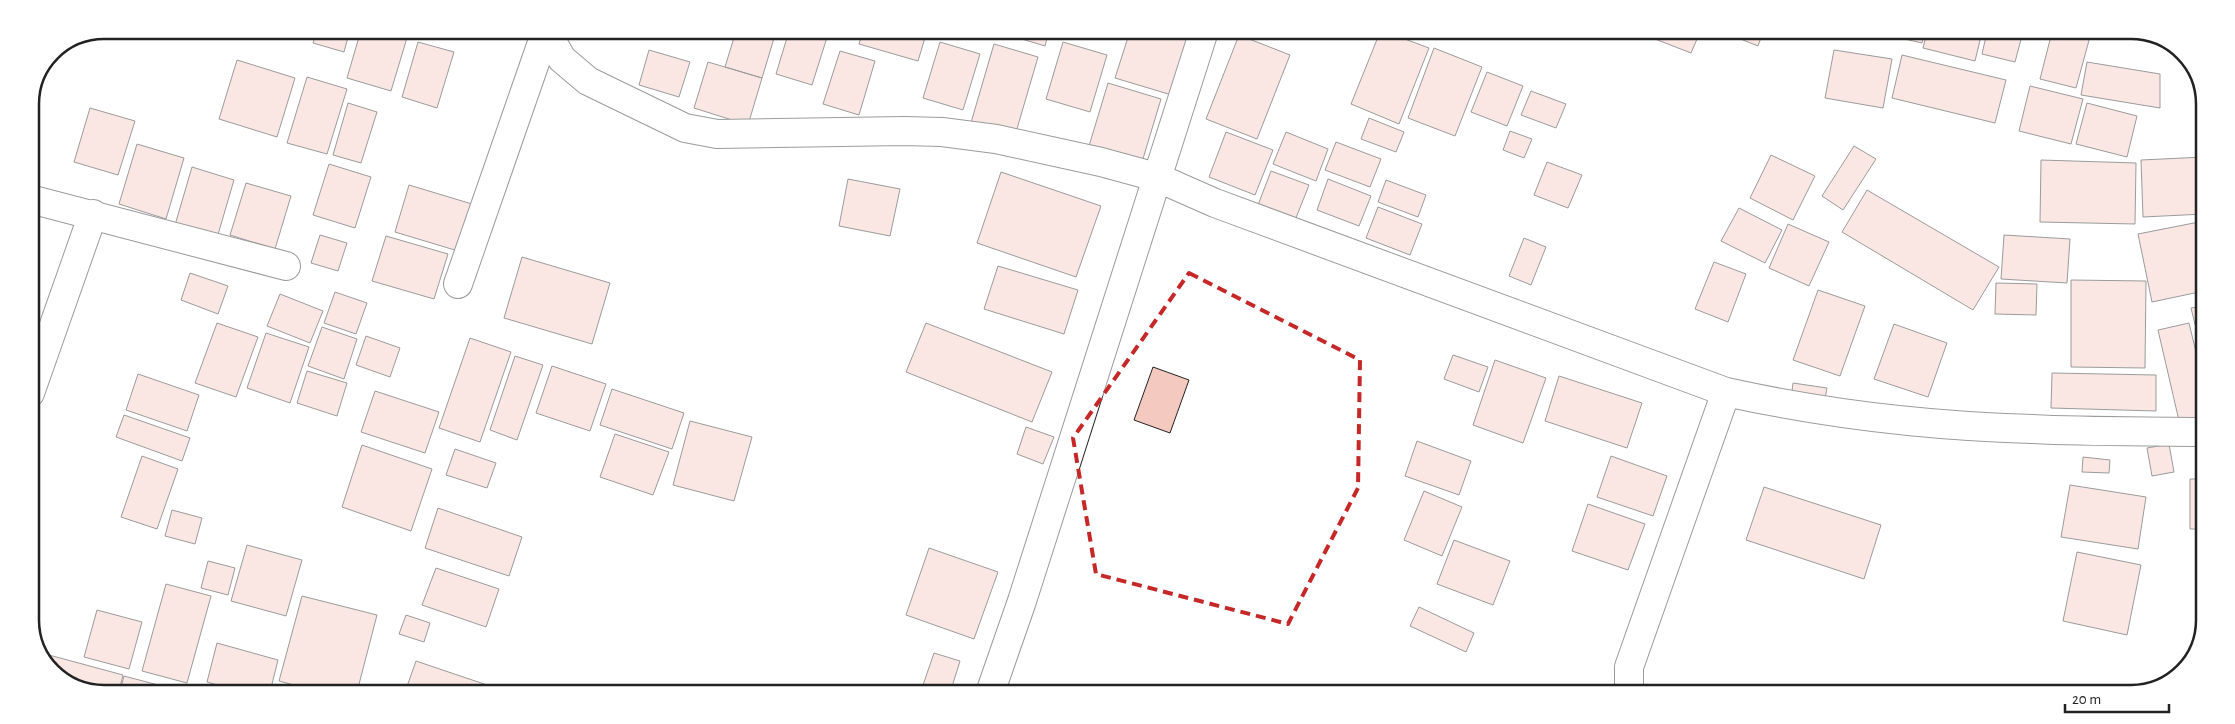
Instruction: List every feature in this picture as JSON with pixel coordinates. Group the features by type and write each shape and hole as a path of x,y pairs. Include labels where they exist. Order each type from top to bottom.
{"street":[{"path":"458,284 543,39"},
{"path":"551,39 562,59 588,81 685,128 717,134 942,132 1041,147 1156,177 1215,203 1726,392 1777,403 1916,422 2032,430 2196,432"},
{"path":"992,685 1022,602 1201,39"},
{"path":"39,200 286,266"},
{"path":"39,367 93,214"},
{"path":"1629,685 1629,667 1726,392"}],"highlighted area":[{"path":"1189,273 1360,360 1358,488 1288,624 1096,574 1073,438"}],"building":[{"path":"314,39 348,39 344,52 313,43"},
{"path":"358,39 407,39 391,91 347,78"},
{"path":"734,39 774,39 762,78 725,67"},
{"path":"787,39 826,39 812,85 776,74"},
{"path":"861,39 925,39 918,61 859,44"},
{"path":"1022,39 1047,39 1045,46"},
{"path":"1127,39 1192,39 1175,96 1115,78"},
{"path":"1237,39 1249,39 1290,55 1257,139 1206,119"},
{"path":"1377,39 1405,39 1429,48 1399,124 1351,104"},
{"path":"1655,39 1697,39 1691,53"},
{"path":"1740,39 1760,39 1758,46"},
{"path":"1905,39 1923,39 1922,43"},
{"path":"1925,39 1980,39 1975,61 1923,48"},
{"path":"1985,39 2021,39 2015,62 1982,54"},
{"path":"2050,39 2089,39 2076,88 2040,79"},
{"path":"418,42 454,52 437,108 402,97"},
{"path":"940,42 980,54 963,110 923,98"},
{"path":"1063,42 1107,55 1090,112 1046,99"},
{"path":"994,44 1038,57 1014,139 970,126"},
{"path":"1434,48 1482,67 1455,136 1408,118"},
{"path":"649,50 690,62 679,97 639,85"},
{"path":"1834,50 1892,59 1883,108 1825,98"},
{"path":"840,51 875,61 859,115 823,104"},
{"path":"1902,55 2006,80 1995,123 1892,98"},
{"path":"237,60 295,78 277,137 219,119"},
{"path":"708,62 762,78 748,125 694,108"},
{"path":"2087,62 2160,74 2160,108 2081,95"},
{"path":"1487,72 1523,86 1507,126 1471,112"},
{"path":"307,77 347,89 327,154 287,143"},
{"path":"1108,83 1161,99 1142,162 1089,146"},
{"path":"2030,86 2083,99 2071,144 2019,131"},
{"path":"1531,91 1566,104 1556,128 1521,115"},
{"path":"348,103 377,112 361,163 333,155"},
{"path":"2087,103 2137,116 2127,157 2076,144"},
{"path":"90,108 135,121 118,175 74,162"},
{"path":"1369,118 1404,132 1396,152 1361,139"},
{"path":"1510,131 1532,139 1524,158 1503,150"},
{"path":"1226,132 1273,150 1255,195 1209,177"},
{"path":"1286,132 1328,149 1316,181 1273,164"},
{"path":"1336,142 1381,159 1370,187 1325,170"},
{"path":"137,144 184,158 166,219 119,204"},
{"path":"1854,146 1876,159 1843,210 1822,196"},
{"path":"1771,155 1815,176 1793,220 1750,198"},
{"path":"2196,157 2196,214 2143,217 2141,160"},
{"path":"2041,160 2136,163 2135,224 2040,222"},
{"path":"1547,162 1582,175 1568,208 1534,195"},
{"path":"329,164 371,177 355,228 313,215"},
{"path":"192,167 234,180 217,238 175,225"},
{"path":"1271,171 1309,185 1292,228 1255,213"},
{"path":"1001,172 1101,206 1076,277 977,243"},
{"path":"848,179 900,189 890,236 839,226"},
{"path":"1328,179 1371,196 1359,226 1317,210"},
{"path":"1386,180 1426,195 1418,217 1378,202"},
{"path":"246,183 291,196 275,249 230,235"},
{"path":"409,185 472,204 458,251 395,232"},
{"path":"1867,190 1999,267 1973,310 1842,232"},
{"path":"1378,207 1422,224 1410,255 1366,238"},
{"path":"1739,208 1782,230 1765,263 1721,241"},
{"path":"2196,223 2196,293 2152,302 2138,234"},
{"path":"1788,224 1829,242 1809,286 1769,268"},
{"path":"320,235 347,243 338,271 311,263"},
{"path":"2004,235 2070,239 2067,283 2001,279"},
{"path":"386,236 448,254 434,299 372,281"},
{"path":"1524,238 1546,247 1531,285 1509,276"},
{"path":"522,257 610,283 592,344 504,318"},
{"path":"1714,262 1746,274 1728,322 1695,309"},
{"path":"998,266 1078,290 1064,334 984,309"},
{"path":"190,273 228,286 218,314 181,300"},
{"path":"2071,280 2146,281 2145,368 2071,367"},
{"path":"1996,283 2037,284 2036,315 1995,314"},
{"path":"1818,290 1865,306 1840,376 1793,360"},
{"path":"335,292 367,303 356,334 324,323"},
{"path":"280,294 323,311 310,343 267,326"},
{"path":"2196,307 2196,328 2191,308"},
{"path":"217,323 258,337 236,397 195,383"},
{"path":"926,323 1052,372 1032,422 906,372"},
{"path":"2189,323 2196,352 2196,421 2180,425 2158,330"},
{"path":"1894,324 1947,343 1928,397 1874,379"},
{"path":"322,327 357,339 344,379 308,366"},
{"path":"266,333 309,347 290,403 247,388"},
{"path":"366,336 400,348 390,377 356,365"},
{"path":"470,338 511,352 480,442 439,428"},
{"path":"1453,355 1488,367 1479,392 1444,379"},
{"path":"515,356 543,365 517,440 490,430"},
{"path":"1495,360 1546,378 1523,443 1473,425"},
{"path":"552,366 606,384 590,431 536,413"},
{"path":"1153,367 1189,380 1170,433 1134,420"},
{"path":"307,371 347,383 337,416 297,403"},
{"path":"2052,373 2156,375 2156,411 2051,408"},
{"path":"138,374 199,395 187,431 126,410"},
{"path":"1559,376 1642,403 1627,448 1545,421"},
{"path":"1793,383 1827,388 1824,404 1791,399"},
{"path":"612,389 684,413 672,449 600,425"},
{"path":"375,391 439,412 425,453 361,432"},
{"path":"124,415 190,438 182,461 116,437"},
{"path":"690,421 752,437 734,501 673,485"},
{"path":"1026,427 1054,437 1043,464 1017,454"},
{"path":"615,434 669,452 653,495 600,477"},
{"path":"1417,441 1471,461 1459,495 1405,476"},
{"path":"2169,444 2174,472 2152,476 2147,448"},
{"path":"362,445 432,469 411,531 342,507"},
{"path":"455,449 496,463 487,488 446,475"},
{"path":"142,456 178,469 157,529 121,517"},
{"path":"1611,456 1667,476 1653,516 1597,497"},
{"path":"2083,457 2110,460 2109,473 2082,472"},
{"path":"2190,479 2196,479 2196,529 2190,529"},
{"path":"2070,485 2146,497 2138,549 2061,537"},
{"path":"1764,487 1881,525 1864,579 1746,540"},
{"path":"1424,491 1462,507 1442,556 1404,540"},
{"path":"1588,504 1645,524 1628,570 1572,551"},
{"path":"438,508 522,537 509,576 425,548"},
{"path":"172,510 202,518 195,544 165,536"},
{"path":"1454,540 1510,561 1493,605 1437,584"},
{"path":"247,545 302,560 286,616 231,601"},
{"path":"929,548 998,572 974,639 906,615"},
{"path":"2077,552 2141,565 2127,635 2063,621"},
{"path":"208,561 235,568 228,595 201,588"},
{"path":"436,568 499,589 486,627 422,605"},
{"path":"166,584 211,596 187,683 142,671"},
{"path":"302,596 377,615 359,685 294,685 279,681"},
{"path":"1419,607 1474,633 1466,652 1410,626"},
{"path":"97,610 142,622 129,669 84,657"},
{"path":"406,615 430,623 424,642 399,634"},
{"path":"217,643 278,660 272,685 218,685 207,682"},
{"path":"934,653 960,661 952,685 923,685"},
{"path":"49,656 123,675 120,685 95,685 79,680 67,674"},
{"path":"416,661 487,685 407,685"},
{"path":"124,676 158,685 122,685"}]}
